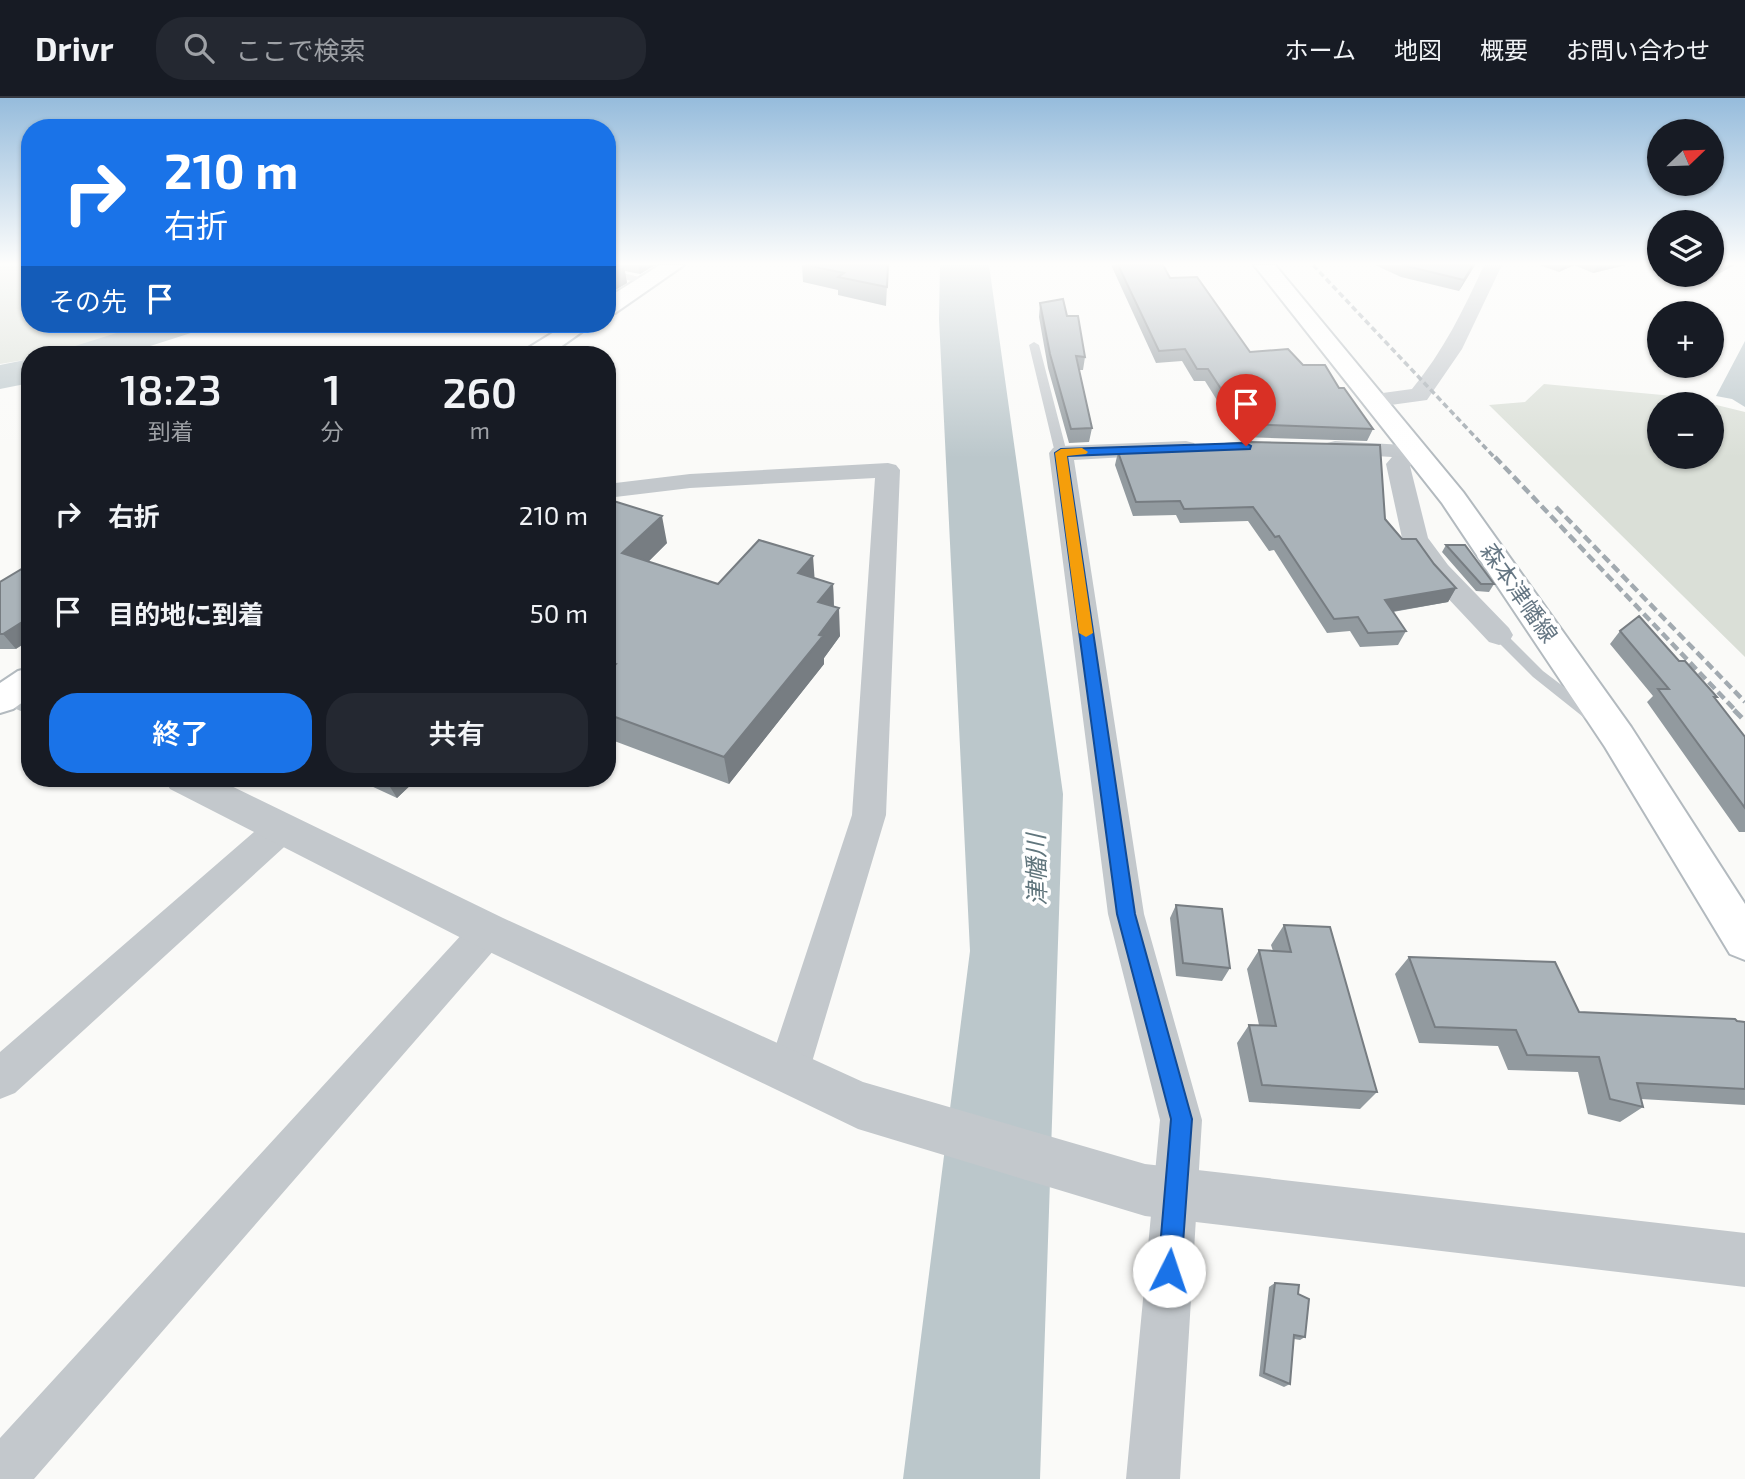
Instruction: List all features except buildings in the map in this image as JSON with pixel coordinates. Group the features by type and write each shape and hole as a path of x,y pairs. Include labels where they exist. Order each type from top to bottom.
{"main road":[{"name":"森本津幡線","path":"1317,329 1453,498 1618,737 1745,941"},
{"path":"547,346 568,333"}],"street":[{"path":"1376,400 1419,395 1443,365 1459,329"},
{"path":"1153,1479 1160,1191 1181,1119 1126,914 1061,453 1206,448"},
{"path":"1314,448 1413,451"},
{"path":"1413,451 1398,464 1415,538 1438,571 1499,635"},
{"path":"616,490 691,481 888,470 869,815 788,1072"},
{"path":"199,787 488,931 858,1105 1160,1191 1745,1260"},
{"path":"0,1079 282,828"},
{"path":"0,1478 488,931"}],"lane":[{"path":"1034,345 1061,453"},
{"path":"1499,635 1538,674 1618,737"}],"shaded area":[{"path":"0,329 21,329 21,333 123,333 82,346 21,346 21,360 0,364"},
{"path":"1544,384 1647,394 1647,469 1724,469 1724,407 1745,412 1745,657 1489,405 1525,402"}],"water":[{"name":"津幡川","path":"940,329 998,329 1063,794 1040,1479 903,1479 970,951"},
{"path":"1745,341 1745,407 1724,398 1724,392 1718,392"}],"waterway":[{"path":"113,346 153,333"},
{"path":"0,377 21,373"}],"railway":[{"path":"1374,329 1496,459"},
{"path":"1495,457 1736,711"},
{"path":"1556,507 1745,702"},
{"path":"1734,710 1745,721"}],"slow traffic":[{"path":"1082,452 1061,453 1086,633"}],"route":[{"path":"1169,1271 1181,1119 1126,914 1061,453 1246,446"}]}
